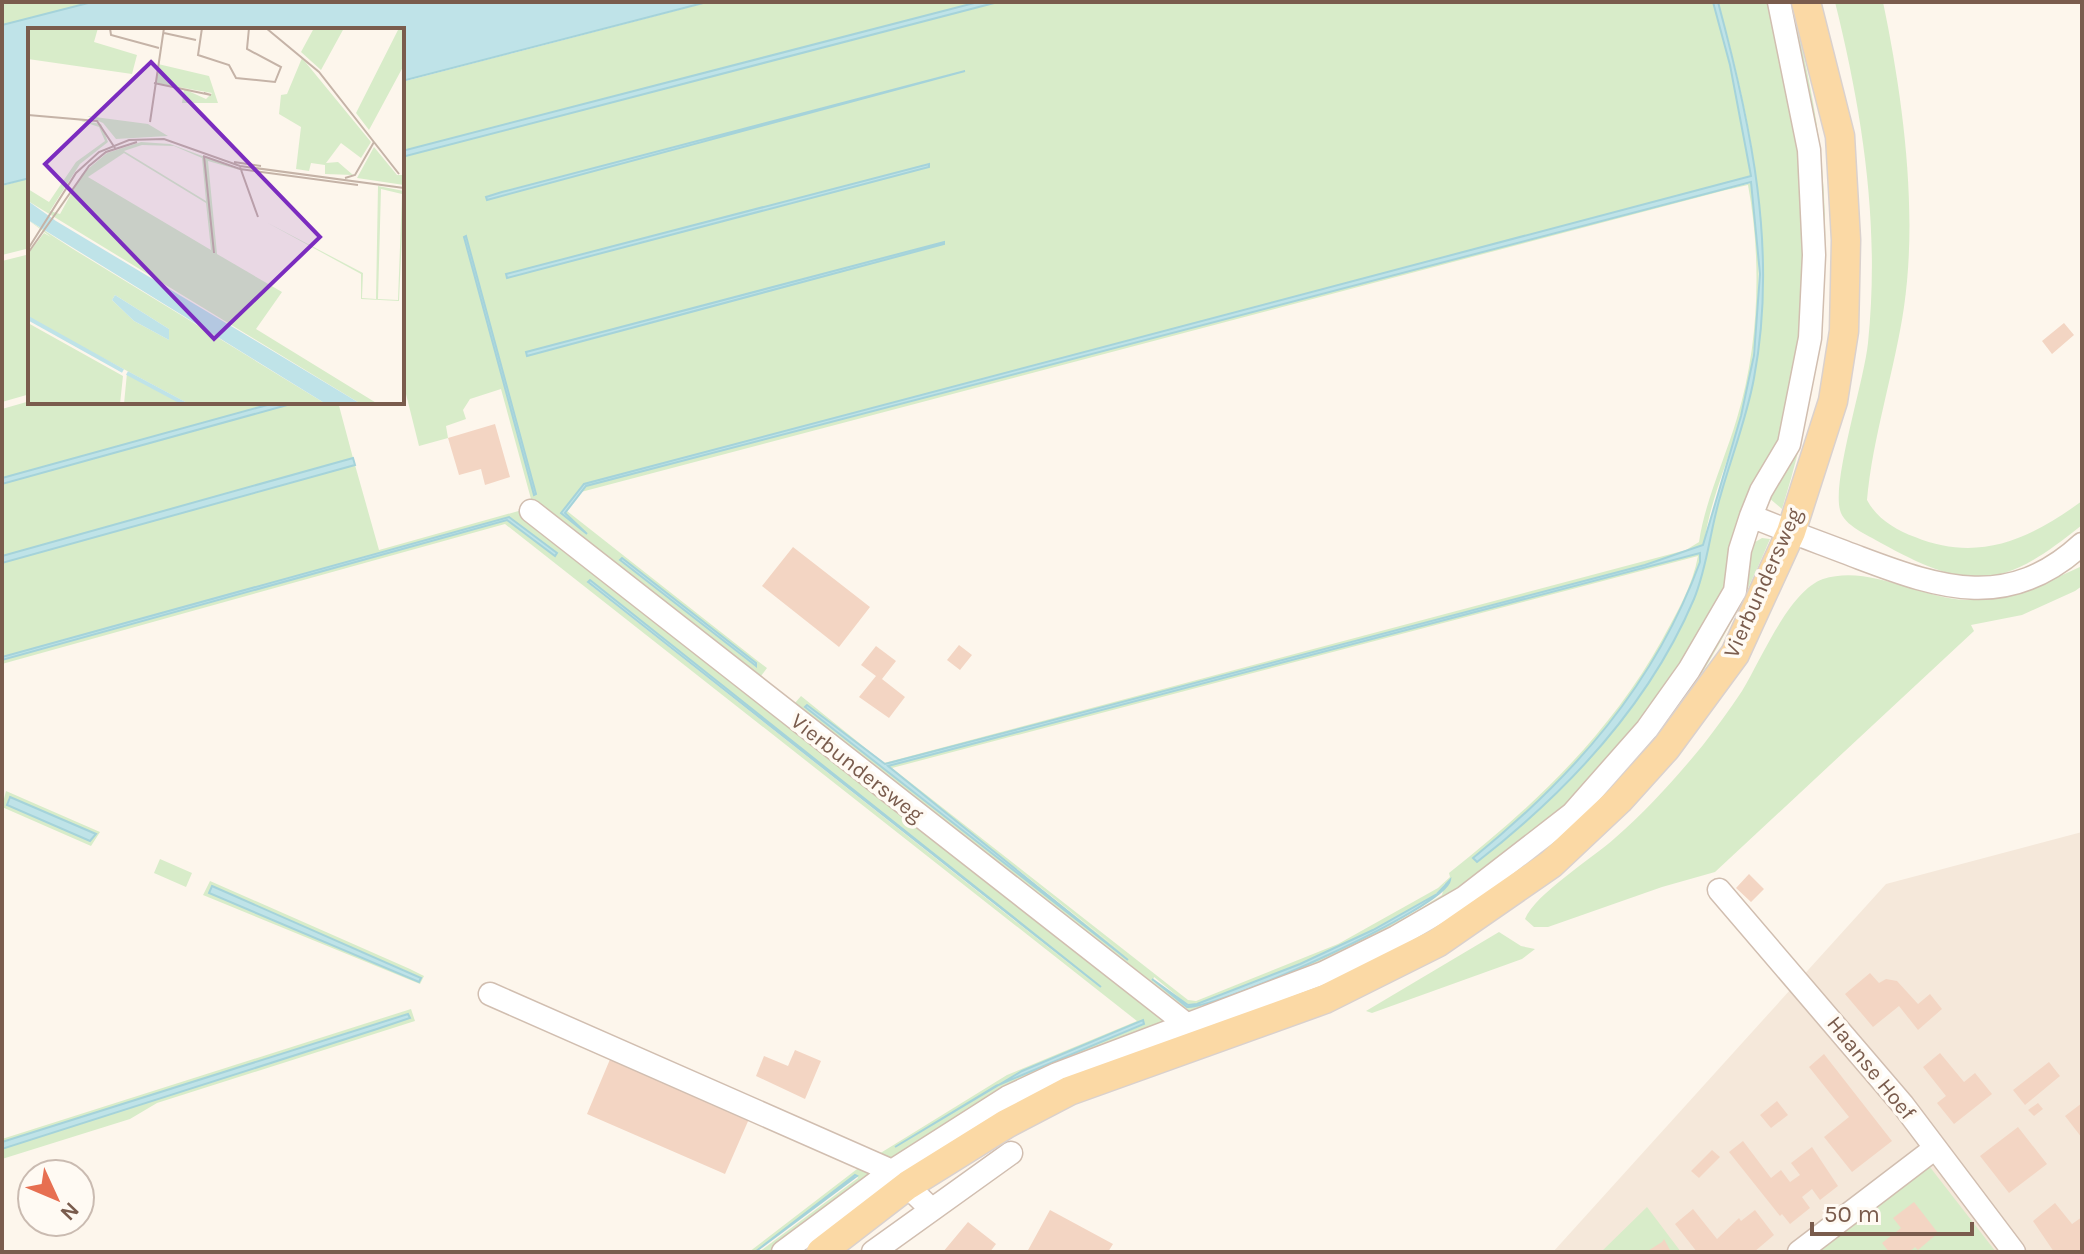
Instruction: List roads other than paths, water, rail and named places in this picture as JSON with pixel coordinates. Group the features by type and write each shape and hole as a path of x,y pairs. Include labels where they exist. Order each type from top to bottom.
{"main road":[{"name":"Vierbundersweg","path":"821,1252 900,1178 1069,1091 1325,999 1386,970 1478,918 1551,864 1619,800 1666,748 1726,666 1791,532 1833,401 1844,331 1846,240 1840,136 1806,2"}],"street":[{"name":"Vierbundersweg","path":"783,1252 900,1178 1008,1097 1185,1024 1267,996 1396,937 1465,897 1572,814 1647,729 1689,670 1729,603 1751,516 1761,491 1789,444 1810,338 1814,255 1809,150 1779,2"},
{"name":"Vierbundersweg","path":"531,511 1209,1041"},
{"path":"1751,516 1912,578 1968,590 2025,580 2082,544"},
{"name":"Haanse Hoef","path":"1719,890 1807,990 2014,1252"},
{"path":"490,994 900,1178 931,1209"},
{"path":"1799,1252 1934,1149"},
{"path":"873,1252 1011,1153"}],"water":[{"path":"92,2 707,2 404,80 404,28 28,28 28,178 2,185 2,25"},
{"path":"978,2 998,2 404,156 404,150"},
{"path":"1713,2 1718,2 1750,141 1762,235 1763,283 1761,330 1751,393 1717,507 1703,573 1675,638 1629,710 1602,744 1543,806 1477,862 1473,858 1510,827 1577,761 1635,688 1660,649 1681,607 1700,562 1700,553 888,766 1128,960 805,707 807,705 885,764 1645,565 1703,545 1741,416 1754,355 1760,274 1751,182 586,486 565,513 587,534 561,513 584,484 1751,176 1730,65"},
{"path":"965,71 487,200 486,197 502,192"},
{"path":"929,164 929,167 507,278 506,274"},
{"path":"464,237 536,494 534,495"},
{"path":"944,244 527,356 526,352"},
{"path":"271,404 291,404 2,484 2,478"},
{"path":"353,458 355,465 2,563 2,556"},
{"path":"509,517 557,553 555,556 507,520 2,660 2,657"},
{"path":"622,558 756,663 756,666 620,560"},
{"path":"590,580 1101,987 588,582"},
{"path":"10,797 96,834 90,841 7,805"},
{"path":"1450,880 1439,894 1373,933 1241,992 1187,1007 1152,979 1188,1005 1197,1004 1300,964 1373,930 1437,894"},
{"path":"212,886 421,978 419,982 209,893"},
{"path":"408,1014 410,1018 2,1149 2,1142"},
{"path":"1143,1020 1144,1024 999,1085 1022,1071"},
{"path":"999,1085 895,1147 996,1086"},
{"path":"855,1175 857,1176 755,1252"}]}
